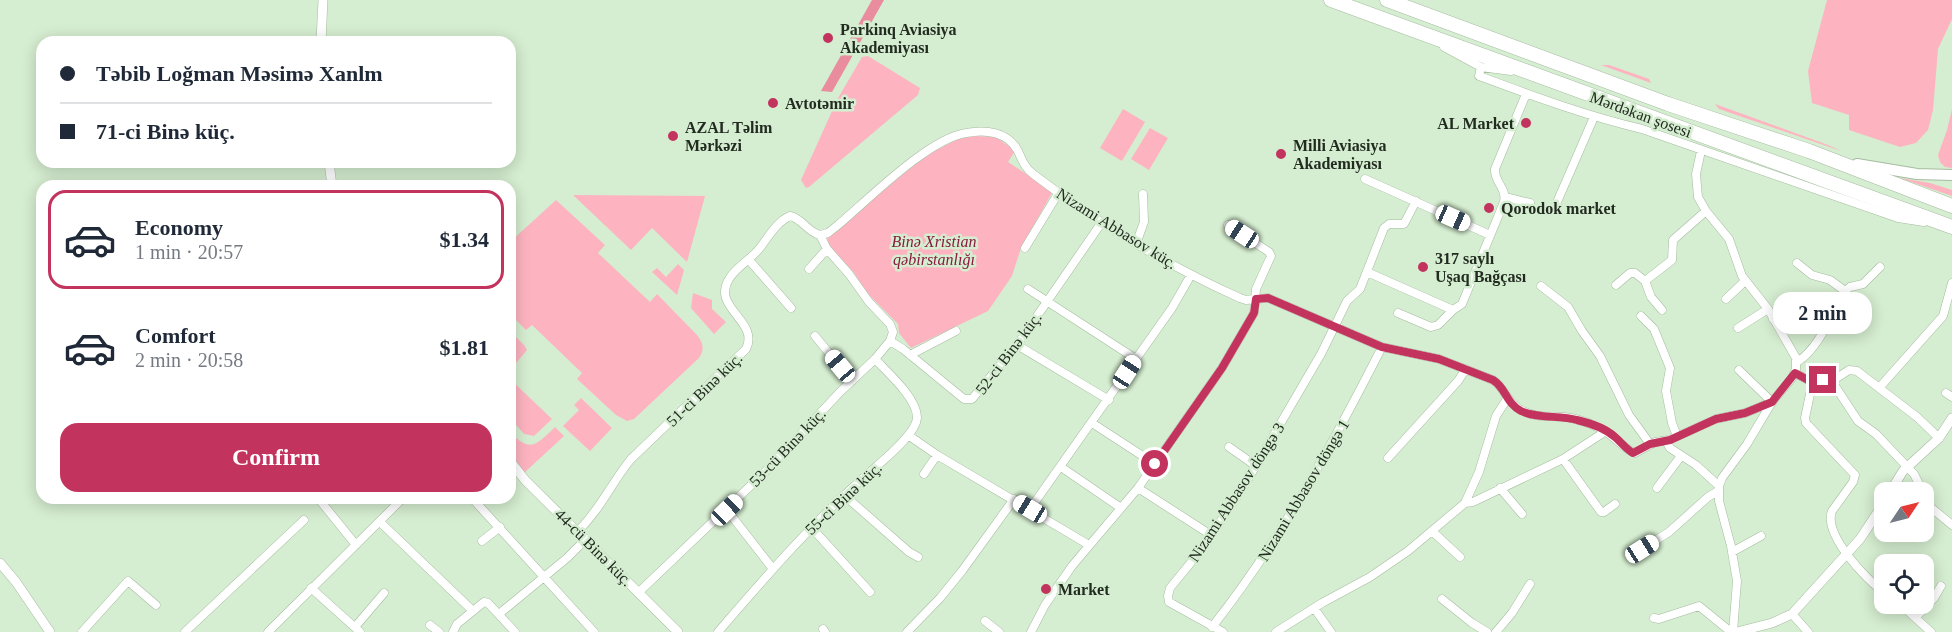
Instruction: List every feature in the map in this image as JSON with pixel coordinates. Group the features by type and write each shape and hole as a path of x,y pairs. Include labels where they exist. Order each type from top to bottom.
{"highway":[{"name":"Mərdəkan şosesi","path":"1331,0 1952,227"},
{"name":"Mərdəkan şosesi","path":"1387,0 1668,104 1809,151 1952,206"}],"main road":[{"path":"1809,151 1870,167 1917,174 1952,176"},
{"path":"1952,176 1947,180 1952,184"}],"street":[{"path":"321,36 323,0"},
{"path":"1412,29 1481,67 1527,73"},
{"path":"1481,67 1479,76 1594,117 1642,129 1898,218 1952,227"},
{"path":"1398,313 1431,327 1438,325 1462,304 1505,197 1504,189 1496,178 1495,169 1527,94"},
{"path":"1554,209 1594,117"},
{"name":"Nizami Abbasov küç.","path":"820,235 828,233 933,146 959,134 991,132 1009,140 1028,169 1059,192 1136,244 1191,275 1246,300 1268,298 1382,347 1431,357 1466,369 1497,383 1511,404 1524,412 1537,416 1570,418 1606,431 1633,453 1650,444 1666,441 1716,419 1745,413 1772,402 1795,373"},
{"path":"1701,151 1695,184 1698,197 1706,211 1729,239 1745,281 1768,309 1797,362 1795,373 1813,380 1823,380 1835,386 1858,421 1876,434 1907,466 1918,482"},
{"path":"1365,178 1490,235"},
{"path":"1025,249 1059,192"},
{"path":"1136,244 1144,222 1143,194"},
{"path":"1505,197 1530,203"},
{"name":"Nizami Abbasov döngə 3","path":"1223,632 1169,602 1170,588 1211,535 1256,466 1310,374 1347,301 1360,289 1384,228 1389,224 1404,224 1416,201"},
{"path":"1645,281 1672,260 1673,240 1706,211"},
{"name":"51-ci Binə küç.","path":"578,531 599,508 617,477 632,459 746,349 749,342 748,332 729,306 724,294 731,275 749,260 779,223 790,216 797,218 811,231 820,235"},
{"name":"52-ci Binə küç.","path":"890,341 967,400 975,397 1017,345 1102,222"},
{"path":"1031,632 1045,605 1089,545 1138,488 1155,464 1222,368 1254,313 1256,288 1271,256 1269,252 1228,225"},
{"path":"820,235 827,249 869,302 890,324 893,332 890,341"},
{"path":"809,269 827,249"},
{"path":"749,260 790,308"},
{"path":"1797,263 1812,275 1830,280 1845,291"},
{"path":"1797,362 1804,358 1820,336 1845,291 1850,287 1863,284 1880,267"},
{"path":"1367,272 1453,310"},
{"path":"1616,285 1630,273 1635,273 1645,281 1650,297 1662,310"},
{"path":"1030,509 1172,308 1191,275"},
{"path":"1726,298 1745,281"},
{"path":"1879,388 1943,316 1952,283"},
{"path":"1541,286 1568,307 1600,356 1629,415 1650,444"},
{"path":"1028,289 1136,359"},
{"path":"1773,319 1795,302"},
{"path":"1738,328 1768,309"},
{"path":"1641,316 1654,329 1670,368 1666,391 1677,436"},
{"path":"910,355 956,331"},
{"path":"815,336 852,381"},
{"name":"53-cü Binə küç.","path":"639,592 727,510 890,341"},
{"path":"1017,345 1108,400"},
{"name":"Nizami Abbasov döngə 1","path":"1212,627 1250,577 1294,509 1350,412 1382,347"},
{"path":"875,359 903,389 914,405 917,419 908,435 937,455 1089,545"},
{"path":"1388,458 1458,381 1466,369"},
{"path":"1829,382 1853,369 1917,417 1939,438"},
{"path":"1642,549 1674,528 1718,488 1722,478 1747,444 1772,402 1739,370"},
{"path":"1813,380 1806,423 1855,475 1853,482 1830,515 1834,532 1847,554 1874,584"},
{"path":"1275,632 1370,578 1432,531 1465,502 1479,471 1496,416 1507,399"},
{"path":"1897,482 1907,466 1939,438 1952,418"},
{"path":"1092,423 1155,464"},
{"path":"1465,502 1473,502 1563,459 1606,431"},
{"name":"55-ci Binə küç.","path":"718,632 811,527 908,435"},
{"path":"1666,441 1670,448 1696,465 1718,488 1737,581 1733,632"},
{"path":"1229,447 1256,466"},
{"path":"924,474 937,455"},
{"path":"1657,488 1681,456"},
{"path":"1563,459 1601,512 1616,504"},
{"path":"1061,466 1121,508"},
{"name":"44-cü Binə küç.","path":"516,469 678,632"},
{"path":"1138,488 1211,535"},
{"path":"1500,488 1522,514"},
{"path":"844,495 909,552 918,557"},
{"path":"907,632 962,571 1014,499"},
{"path":"323,504 356,544"},
{"path":"268,632 397,504"},
{"path":"478,504 594,632"},
{"path":"727,510 773,569"},
{"path":"1934,510 1952,525"},
{"path":"1654,618 1659,619 1699,606 1718,624 1733,632 1766,625 1792,614 1867,531 1874,519"},
{"path":"185,632 304,520"},
{"path":"380,522 473,611"},
{"path":"482,541 500,527"},
{"path":"811,527 870,592"},
{"path":"1432,531 1460,557"},
{"path":"1732,552 1761,536"},
{"path":"499,614 586,539"},
{"path":"0,563 16,582 50,632"},
{"path":"82,632 128,581 156,605"},
{"path":"1496,632 1512,613 1530,584"},
{"path":"1916,617 1934,598 1941,585"},
{"path":"311,588 357,630 384,593"},
{"path":"1442,599 1486,632"},
{"path":"453,632 457,624 485,602 515,632"},
{"path":"1314,608 1331,632"},
{"path":"1792,614 1808,632"},
{"path":"1912,614 1931,632"},
{"path":"985,621 999,632"},
{"path":"430,625 439,632"}],"green space":[{"path":"1827,0 1952,0 1952,19 1938,49 1933,110 1928,130 1916,143 1900,147 1849,130 1849,115 1812,103 1808,71"},
{"path":"868,56 920,88 918,95 806,188 801,180 837,100 862,57"},
{"path":"1601,65 1609,65 1649,79 1651,83"},
{"path":"1715,104 1828,145 1841,151 1719,109"},
{"path":"1123,109 1145,122 1122,161 1100,148"},
{"path":"1952,109 1952,168 1945,167 1938,155"},
{"path":"1150,128 1168,138 1149,170 1131,159"},
{"name":"Binə Xristian qəbirstanlığı","path":"975,136 996,137 1015,151 1008,162 1053,191 1021,248 1012,276 988,311 911,348 899,333 898,324 865,291 855,274 827,243 828,236 925,156 958,139"},
{"path":"1900,178 1930,183 1952,190 1952,196"},
{"path":"573,195 705,196 687,262 652,228 631,250"},
{"path":"556,200 605,245 598,253 650,302 657,294 697,335 703,349 699,358 634,419 627,421 616,415 577,379 582,373 532,325 526,330 516,320 516,237"},
{"path":"678,264 684,270 677,295 652,272 657,268 666,277"},
{"path":"693,293 712,300 712,309 726,322 714,334 691,308"},
{"path":"516,337 524,345 527,350 516,363"},
{"path":"516,385 552,419 534,436 524,434 516,425"},
{"path":"581,398 612,428 590,451 563,426 579,410 574,405"},
{"path":"555,427 564,436 524,473 516,460 516,438 529,445 543,438"}],"shaded area":[{"path":"872,0 884,0 832,92 821,91"}],"place":[{"name":"Parkinq Aviasiya Akademiyası","path":"828,38"},
{"name":"Avtotəmir","path":"773,103"},
{"name":"AL Market","path":"1526,123"},
{"name":"AZAL Təlim Mərkəzi","path":"673,136"},
{"name":"Milli Aviasiya Akademiyası","path":"1281,154"},
{"name":"Qorodok market","path":"1489,208"},
{"name":"317 saylı Uşaq Bağçası","path":"1423,267"},
{"name":"Market","path":"1046,589"}],"route":[{"path":"1155,464 1222,368 1254,313 1256,299 1260,298 1268,298 1382,347 1439,359 1493,380 1511,404 1524,412 1537,416 1570,418 1599,427 1612,434 1633,453 1655,442 1670,440 1716,419 1745,413 1772,402 1795,373 1808,380 1823,380"}]}
